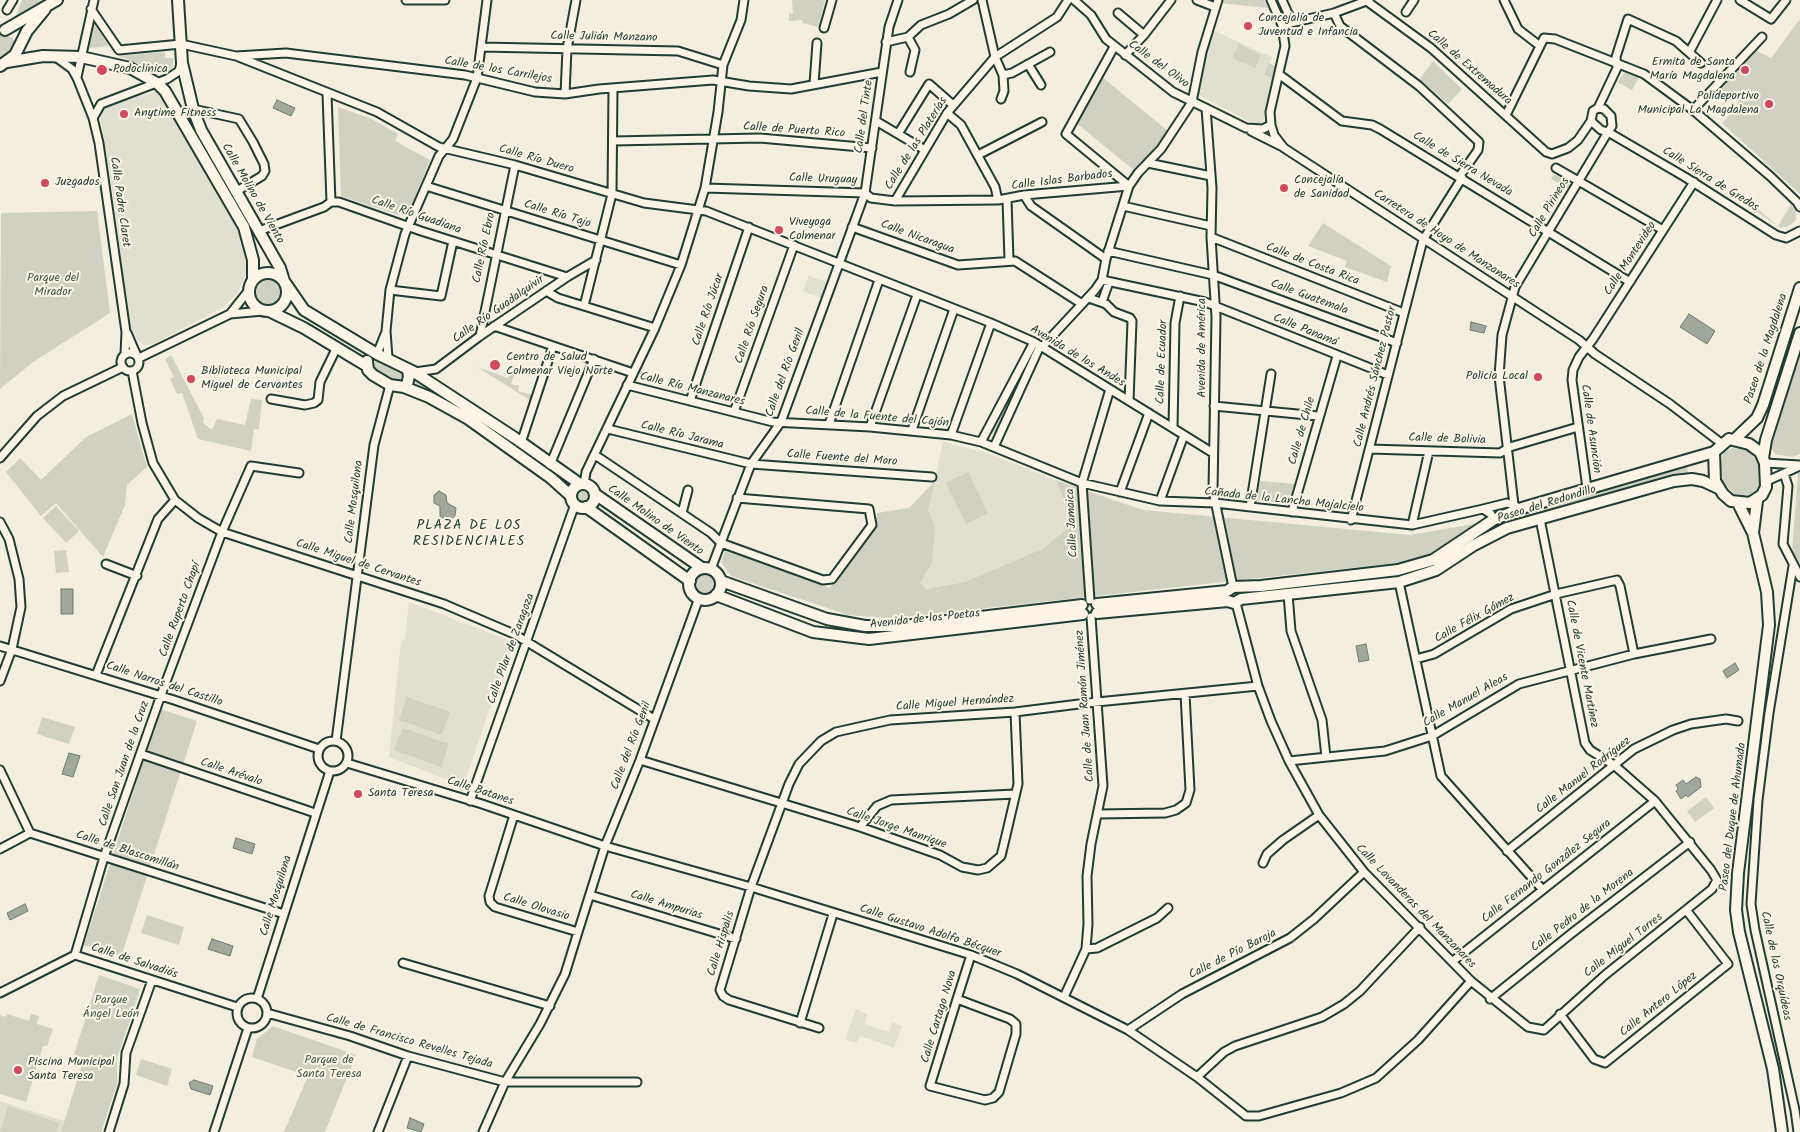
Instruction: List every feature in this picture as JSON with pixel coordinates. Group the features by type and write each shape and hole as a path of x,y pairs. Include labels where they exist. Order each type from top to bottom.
{"main road":[{"path":"3,30 44,9 57,0"},
{"name":"Calle Molino de Viento","path":"177,0 182,63 193,109 201,130 280,268 284,281 304,310 376,354 388,358 411,371"},
{"path":"4,64 15,55 44,9"},
{"path":"3,30 13,32 18,37 20,45"},
{"name":"Calle Molino de Viento","path":"4,64 52,56 81,56 130,68 158,83 165,91 244,227 253,260 251,285"},
{"path":"267,311 285,303 288,292 284,281 276,274 266,273 251,285 251,301 267,311 337,347 367,366 373,375 390,385 404,386 429,397 466,418 551,478 573,500 586,507 690,581"},
{"name":"Paseo de la Magdalena","path":"1735,439 1757,418 1763,405 1800,288"},
{"path":"1764,460 1749,444 1735,439 1721,443 1714,452 1714,474 1718,488 1723,494 1738,504 1757,501 1762,495 1767,481 1764,460 1766,440 1800,333"},
{"path":"367,366 369,357 376,354"},
{"path":"404,386 409,381 411,371 521,443 550,465 582,484 591,487 595,494 592,503 586,507"},
{"name":"Paseo del Redondillo","path":"1234,595 1398,570 1433,560 1493,520 1518,506 1714,452"},
{"name":"Paseo del Redondillo","path":"1234,595 1288,594 1400,582 1436,570 1474,545 1507,528 1674,481 1692,479 1703,481 1718,488"},
{"path":"573,500 572,490 582,484"},
{"name":"Calle Molino de Viento","path":"595,494 707,569"},
{"name":"Paseo del Duque de Ahumada","path":"1753,533 1757,501"},
{"name":"Paseo del Duque de Ahumada","path":"1738,504 1753,533 1767,592 1769,625 1738,872 1736,910 1739,932 1773,1069 1782,1132"},
{"path":"707,569 718,574 721,587 716,595 708,599 699,598 690,589 690,581 693,574 707,569"},
{"name":"Avenida de los Poetas","path":"721,581 827,619 866,626 904,626 1234,595"},
{"name":"Avenida de los Poetas","path":"716,595 813,632 869,639 1090,609"}],"street":[{"path":"8,0 7,10 13,0"},
{"name":"Calle Padre Claret","path":"77,78 94,0"},
{"path":"406,0 445,0"},
{"path":"388,358 386,331 390,290 405,234 439,156 453,139 477,78 487,0"},
{"path":"564,94 567,49 576,0"},
{"path":"582,484 655,328 681,266 705,188 714,138 723,66 741,20 744,0"},
{"path":"824,28 832,0"},
{"name":"Calle del Tinte","path":"838,263 865,193 886,42 894,7 898,0"},
{"path":"886,42 908,37 921,25 949,14 973,0"},
{"path":"982,0 995,57 1003,76 1004,91 1000,99"},
{"name":"Calle de las Platerías","path":"895,201 924,150 953,105 995,57 1057,17 1068,0"},
{"name":"Calle del Olivo","path":"1074,0 1091,15 1106,40 1172,92 1284,148"},
{"path":"1125,55 1144,35 1171,0"},
{"path":"1102,302 1106,281 1106,259 1129,186 1162,149 1192,102 1216,4 1197,0"},
{"path":"1246,128 1263,129 1271,125 1270,112 1280,75 1285,46 1281,22 1271,0"},
{"path":"1406,12 1414,0"},
{"path":"1514,0 1506,4 1518,29 1540,46"},
{"path":"1690,51 1717,0"},
{"path":"1740,0 1771,19 1786,0"},
{"path":"1281,22 1292,22 1334,13 1368,1"},
{"name":"Calle de Extremadura","path":"1368,1 1431,48 1546,152 1552,154 1568,148 1578,140 1591,121"},
{"path":"1281,22 1283,3"},
{"path":"1283,3 1292,22"},
{"name":"Calle de los Carrilejos","path":"91,8 119,50 181,44 236,56 286,53 477,78 535,92 564,94 613,88 720,81 774,89 791,89 882,72"},
{"path":"1118,13 1144,35"},
{"name":"Calle Andrés Sánchez Pastor","path":"1334,13 1340,26 1419,86 1479,142 1478,150 1423,240 1351,520"},
{"path":"1598,108 1609,114 1613,121 1608,132 1602,130 1591,121 1593,111 1598,108 1617,68 1616,57 1628,19 1668,37 1690,51 1701,63"},
{"path":"908,37 915,50 910,72"},
{"path":"1693,110 1762,37"},
{"path":"1506,115 1544,38 1555,39 1644,74 1693,110 1799,204"},
{"path":"814,84 817,43"},
{"name":"Calle Julián Manzano","path":"481,47 678,51 723,66"},
{"path":"1114,47 1066,134 1129,186"},
{"path":"1003,76 1050,52"},
{"name":"Calle Padre Claret","path":"52,56 64,61 72,69 93,118 101,157 126,332 124,354"},
{"name":"Calle Río Duero","path":"236,56 327,94 377,112 432,144 515,165 644,203 698,208 749,226 838,263"},
{"path":"86,104 101,104 158,83 174,76 182,63"},
{"path":"1028,64 1041,85"},
{"name":"Calle de Sierra Nevada","path":"1280,75 1342,121 1372,125 1380,129 1630,282"},
{"path":"898,134 929,84 953,105"},
{"path":"584,306 612,194 613,88"},
{"path":"259,231 324,207 331,202 327,94"},
{"path":"93,118 101,104"},
{"name":"Avenida de América","path":"1206,108 1211,176 1211,237 1215,306 1213,491 1234,595"},
{"path":"193,109 239,119 260,157 265,171 262,176 237,192"},
{"path":"947,113 961,125 995,187 998,200"},
{"path":"876,121 924,150"},
{"path":"978,155 1042,122"},
{"name":"Carretera de Hoyo de Manzanares","path":"1271,125 1274,135 1284,148 1512,296 1670,404 1721,443"},
{"name":"Calle Pirineos","path":"1518,506 1508,448 1498,362 1502,334 1515,287 1608,132"},
{"name":"Calle Sierra de Gredos","path":"1608,132 1694,182 1776,235 1786,238 1800,231"},
{"name":"Calle de Puerto Rico","path":"613,141 760,138 872,148"},
{"path":"1148,163 1211,176"},
{"name":"Calle Río Ebro","path":"480,336 515,165"},
{"path":"1556,168 1663,230"},
{"name":"Calle Montevideo","path":"1586,347 1694,182"},
{"name":"Calle Río Tajo","path":"426,186 681,266"},
{"name":"Calle Islas Barbados","path":"998,200 1024,195 1129,186"},
{"name":"Calle Uruguay","path":"705,188 865,193 871,198 895,201 998,200"},
{"path":"1024,195 1031,206 1106,259"},
{"path":"1007,199 1009,260 1015,261 1082,304"},
{"name":"Calle Río Guadiana","path":"331,202 338,202 453,241 567,276"},
{"path":"1123,206 1211,226"},
{"name":"Calle Río Júcar","path":"690,401 749,226"},
{"name":"Calle Nicaragua","path":"852,226 958,265 1009,260"},
{"name":"Calle de Costa Rica","path":"1211,237 1404,313"},
{"path":"390,290 438,298 441,296 453,241"},
{"name":"Calle Río Segura","path":"734,412 794,245"},
{"name":"Calle Guatemala","path":"1108,251 1213,275 1397,343"},
{"name":"Calle Río Guadalquivir","path":"411,371 436,369 567,276 596,260"},
{"name":"Avenida de los Andes","path":"838,263 991,323 1034,342 1213,453"},
{"name":"Calle del Río Genil","path":"707,569 720,543 751,464 781,422 838,263"},
{"path":"829,424 879,280"},
{"path":"994,447 1041,347 1106,281"},
{"name":"Calle Panamá","path":"1106,281 1180,296 1215,306 1388,375"},
{"path":"230,314 251,285"},
{"path":"546,291 558,298 655,328"},
{"path":"870,427 917,295"},
{"name":"Calle de Ecuador","path":"1172,428 1174,323 1180,296"},
{"path":"1089,298 1102,302 1132,321 1129,401"},
{"path":"912,430 954,309"},
{"path":"138,357 230,314 267,311"},
{"path":"951,435 991,323"},
{"path":"494,326 633,373"},
{"path":"376,354 386,331"},
{"name":"Calle Padre Claret","path":"126,332 138,357"},
{"path":"981,442 1034,342"},
{"path":"521,443 554,346"},
{"path":"271,399 305,405 318,400 320,382 337,347"},
{"name":"Calle de Asunción","path":"1586,347 1578,357 1572,380 1587,488"},
{"path":"0,458 37,416 63,396 122,367 132,371 139,366 138,357 131,352 124,354 121,363 122,367"},
{"name":"Calle de Chile","path":"1292,512 1318,416 1337,356"},
{"path":"550,465 594,359"},
{"name":"Calle Miguel de Cervantes","path":"132,371 149,452 159,475 175,500 198,518 222,532 444,604 526,640 654,719"},
{"path":"1250,507 1271,374"},
{"name":"Calle Mosquilona","path":"336,741 374,445 390,385"},
{"name":"Calle Río Manzanares","path":"627,385 773,422 781,422"},
{"name":"Calle Jamaica","path":"1090,609 1082,483 1110,389"},
{"path":"1214,406 1318,416"},
{"path":"1120,492 1149,413"},
{"name":"Calle de la Fuente del Cajón","path":"781,422 912,430 951,435 981,442 1082,483"},
{"name":"Calle de Bolivia","path":"1370,449 1500,453 1508,448 1578,427"},
{"name":"Calle Río Jarama","path":"608,429 751,464"},
{"path":"1160,501 1184,435"},
{"path":"1412,525 1429,451"},
{"path":"595,455 682,513 720,543 827,581 832,579 869,532 872,518 869,508 737,498"},
{"path":"1764,460 1800,466"},
{"name":"Calle Fuente del Moro","path":"751,464 932,477"},
{"name":"Calle Ruperto Chapí","path":"161,696 222,532 251,466 299,473"},
{"path":"1767,481 1800,466"},
{"path":"1784,473 1788,486 1783,544 1800,577"},
{"name":"Cañada de la Lancha Majalcielo","path":"1082,483 1160,501 1215,503 1351,520 1412,525 1507,503 1518,506"},
{"path":"682,513 688,490"},
{"path":"96,675 137,576 158,519 175,500"},
{"name":"Calle Pilar de Zaragoza","path":"470,801 573,500"},
{"path":"1483,509 1491,514 1493,520"},
{"name":"Calle de Vicente Martínez","path":"1540,519 1585,743 1590,750 1614,765 1655,801 1712,870 1717,880"},
{"path":"0,522 9,539 19,579 21,607 12,649 0,681"},
{"path":"106,564 137,576"},
{"name":"Calle de las Orquídeas","path":"1793,566 1760,790 1751,904 1754,930 1795,1110 1798,1132"},
{"name":"Calle Félix Gómez","path":"1416,659 1434,654 1511,610 1556,594 1617,580 1620,586 1634,654"},
{"path":"1400,582 1440,776 1542,889"},
{"path":"1288,594 1291,631 1322,720 1326,756"},
{"name":"Calle Lavanderas del Manzanares","path":"1234,595 1258,686 1289,761 1320,815 1364,872 1471,981 1490,999 1528,1027 1544,1030"},
{"name":"Calle del Río Genil","path":"605,846 640,760 699,598"},
{"name":"Calle de Juan Ramón Jiménez","path":"1064,997 1086,949 1087,876 1091,844 1103,786 1090,609"},
{"name":"Calle Manuel Aleas","path":"1289,761 1385,751 1432,736 1519,684 1634,654 1711,639"},
{"name":"Calle Narros del Castillo","path":"0,646 96,675 320,749"},
{"name":"Calle Miguel Hernández","path":"751,887 799,764 821,741 836,732 912,717 1015,712 1258,686"},
{"path":"1098,814 1165,813 1176,810 1186,802 1190,790 1185,694"},
{"name":"Calle San Juan de la Cruz","path":"75,955 104,857 161,696"},
{"name":"Calle Jorge Manrique","path":"640,760 860,827 930,851 969,869 987,868 1001,856 1018,784 1015,712"},
{"name":"Calle Manuel Rodríguez","path":"1507,850 1634,749 1673,730 1691,724 1726,719 1738,721"},
{"path":"336,741 347,749 347,763 337,771 330,772 319,763 320,749 324,744 336,741"},
{"name":"Calle Arévalo","path":"140,754 315,813"},
{"name":"Calle Batanes","path":"347,763 514,815 605,846"},
{"path":"0,770 30,833 0,849"},
{"name":"Calle Mosquilona","path":"257,999 315,813 330,772"},
{"path":"860,827 877,806 891,800 1015,794"},
{"name":"Calle Fernando González Segura","path":"1453,961 1655,801"},
{"name":"Calle Olovasio","path":"514,815 489,896 490,902 495,908 578,932 605,846"},
{"path":"1263,863 1267,854 1283,840 1320,815"},
{"name":"Calle de Blascomillán","path":"30,833 284,914"},
{"name":"Calle Pedro de la Morena","path":"1490,999 1690,842"},
{"name":"Calle Gustavo Adolfo Bécquer","path":"605,846 751,887 833,914 971,955 1064,997 1104,1020 1128,1030 1197,1077 1246,1116 1260,1116 1332,1096 1376,1078 1418,1040 1471,981"},
{"name":"Calle de Pío Baroja","path":"1128,1030 1182,994 1290,938 1314,919 1364,872"},
{"name":"Calle Miguel Torres","path":"1544,1030 1560,1014 1687,911 1712,889 1717,880"},
{"name":"Calle Hispalis","path":"751,887 720,990 723,996 819,1028"},
{"name":"Calle Ampurias","path":"590,895 736,939"},
{"path":"1086,949 1096,948 1157,918 1168,908"},
{"name":"Calle Antero López","path":"1560,1014 1594,1059 1605,1063 1728,964 1687,911"},
{"path":"800,1023 833,914"},
{"path":"1197,1077 1224,1052 1235,1046 1322,1016 1344,1004 1360,991 1420,927"},
{"path":"483,1132 505,1082 550,1006 566,974 578,932"},
{"name":"Calle de Salvadiós","path":"0,994 75,955 238,1007"},
{"name":"Calle Cartago Nova","path":"957,999 1010,1019 1016,1024 1016,1034 998,1092 993,1098 985,1100 930,1086 957,999 971,955"},
{"path":"402,962 550,1006"},
{"path":"109,1132 124,1084 126,1053 152,980"},
{"path":"257,999 264,1004 267,1013 261,1026 248,1028 237,1018 238,1007 244,1000 257,999"},
{"name":"Calle de Francisco Revelles Tejada","path":"267,1013 350,1036 408,1056 505,1082 637,1082"},
{"path":"214,1132 248,1028"},
{"path":"378,1132 408,1056"}],"shaded area":[{"path":"1212,30 1272,57 1269,63 1277,67 1263,122 1256,125 1199,95 1197,91"},
{"path":"158,91 243,236 247,272 237,294 223,307 153,344 144,345 132,336 129,327 114,201 99,108"},
{"path":"277,100 295,108 291,116 273,108"},
{"path":"809,276 827,282 821,298 803,291"},
{"path":"1689,314 1715,331 1707,344 1680,327"},
{"path":"1471,322 1486,326 1484,333 1470,330"},
{"path":"943,442 987,453 1055,480 1071,514 1069,526 1044,548 965,582 927,589 920,583 932,563 935,526 928,510"},
{"path":"439,491 446,495 447,503 456,508 455,516 448,521 440,516 440,506 434,503 434,495"},
{"path":"61,589 73,589 73,614 61,614"},
{"path":"409,602 508,640 512,644 463,786 389,757 401,641 405,639"},
{"path":"1366,644 1369,660 1359,662 1356,646"},
{"path":"1735,663 1739,670 1727,678 1723,671"},
{"path":"69,753 80,756 73,777 62,774"},
{"path":"1696,777 1700,779 1701,787 1688,797 1686,795 1681,799 1676,791 1678,789 1676,785 1683,780 1686,784"},
{"path":"236,838 255,844 252,854 233,848"},
{"path":"25,904 28,911 10,920 7,913"},
{"path":"212,939 233,946 230,956 208,949"},
{"path":"856,1009 867,1014 865,1024 889,1032 892,1022 902,1026 894,1048 861,1036 856,1043 845,1039"},
{"path":"194,1080 213,1086 210,1095 191,1089 189,1083"},
{"path":"0,1101 64,1121 61,1132 0,1132"},
{"path":"410,1118 424,1124 421,1132 407,1128"}],"green space":[{"path":"22,0 43,0 15,18"},
{"path":"792,0 825,0 818,27 803,23 802,20 789,21 789,13 793,14"},
{"path":"1222,0 1264,0 1268,8 1220,3"},
{"name":"Polideportivo Municipal La Magdalena","path":"1800,19 1800,194 1722,123 1737,107 1738,101 1719,87 1754,49 1771,58"},
{"path":"94,23 109,46 89,48"},
{"path":"0,34 13,38 15,44 10,53 0,61"},
{"path":"1239,44 1261,55 1255,68 1232,58"},
{"path":"165,52 165,58 173,58 173,66 167,73 163,74 119,56"},
{"path":"1433,61 1462,89 1448,104 1420,79"},
{"path":"1269,63 1277,67 1274,79 1264,75"},
{"path":"1625,72 1639,77 1632,90 1617,82"},
{"path":"1102,77 1168,131 1154,151 1135,171 1075,122"},
{"path":"338,107 372,119 398,134 395,141 430,160 409,212 398,215 341,196"},
{"path":"1554,174 1571,184 1569,189 1551,179"},
{"path":"1742,196 1778,226 1739,200"},
{"path":"1791,204 1796,211 1796,220 1789,226 1781,228 1778,226"},
{"name":"Parque del Mirador","path":"97,211 110,313 33,362 0,389 1,213"},
{"path":"1323,223 1391,266 1387,282 1345,267 1347,261 1308,246"},
{"path":"269,280 278,284 282,293 278,302 269,306 260,302 256,293 260,284"},
{"path":"1031,352 1033,354 996,434 993,434 990,431"},
{"path":"171,355 204,418 203,423 212,430 217,419 245,425 251,399 262,400 259,429 254,429 251,451 198,439 182,393 177,394 170,379 174,377 165,359"},
{"path":"1800,355 1800,454 1793,457 1775,454 1771,447"},
{"path":"379,359 401,372 403,375 402,380 395,381 378,373 374,369 374,363"},
{"path":"513,365 517,366 511,384 519,386 518,391 532,395 530,400 477,367 508,378"},
{"path":"414,377 516,443 564,480 562,482 411,383"},
{"path":"132,414 147,467 127,485 125,505 103,557 56,503 41,516 6,472 20,458 41,480 86,437"},
{"path":"1733,448 1748,450 1758,464 1761,475 1759,488 1752,495 1737,497 1723,481 1722,457 1724,452"},
{"path":"1687,466 1688,474 1506,524 1436,567 1412,573 1435,565 1497,525 1520,514"},
{"path":"968,472 988,513 966,524 946,483"},
{"path":"1798,473 1800,473 1800,564 1792,551"},
{"path":"1055,480 1143,510 1410,535 1480,523 1432,555 1414,561 885,618 848,615 731,576 721,562 726,550 830,588 872,533 876,525 877,513 909,508 935,481 928,510 935,526 932,563 920,583 927,589 965,582 1044,548 1069,526 1071,514"},
{"path":"1260,481 1295,484 1290,503 1257,501"},
{"path":"580,489 586,489 590,496 586,503 580,503 576,499 576,493"},
{"path":"56,506 79,531 66,543 43,518"},
{"path":"66,550 69,572 56,573 54,551"},
{"path":"702,573 710,573 716,579 716,587 710,593 702,593 696,587 696,579"},
{"path":"407,697 450,712 442,735 399,720"},
{"path":"160,709 197,721 121,957 84,945"},
{"path":"42,717 75,727 69,744 37,734"},
{"path":"403,728 449,744 441,767 394,750"},
{"path":"1706,797 1714,808 1695,822 1687,811"},
{"path":"147,915 184,927 179,945 141,933"},
{"name":"Parque Ángel León","path":"99,975 140,990 117,1058 117,1084 101,1132 61,1132 84,1058 74,1055"},
{"name":"Piscina Municipal Santa Teresa","path":"7,1014 29,1021 31,1014 39,1016 37,1024 53,1029 47,1046 43,1046 26,1102 0,1094 0,1015 6,1017"},
{"name":"Parque de Santa Teresa","path":"273,1026 356,1055 325,1132 284,1132 308,1076 252,1057 257,1039"},
{"path":"141,1059 172,1069 167,1086 136,1075"},
{"path":"8,1106 59,1123 56,1132 0,1132"}],"place":[{"name":"Concejalía de Juventud e Infancia","path":"1248,26"},
{"name":"Podoclínica","path":"102,70"},
{"name":"Ermita de Santa María Magdalena","path":"1745,70"},
{"name":"Polideportivo Municipal La Magdalena","path":"1769,104"},
{"name":"Anytime Fitness","path":"124,114"},
{"name":"Juzgados","path":"45,183"},
{"name":"Concejalía de Sanidad","path":"1284,188"},
{"name":"Viveyoga Colmenar","path":"779,230"},
{"name":"Centro de Salud Colmenar Viejo Norte","path":"495,365"},
{"name":"Policia Local","path":"1538,377"},
{"name":"Biblioteca Municipal Miguel de Cervantes","path":"191,379"},
{"name":"Santa Teresa","path":"358,794"},
{"name":"Piscina Municipal Santa Teresa","path":"18,1070"}],"district":[{"name":"PLAZA DE LOS RESIDENCIALES","path":"469,536"}]}
